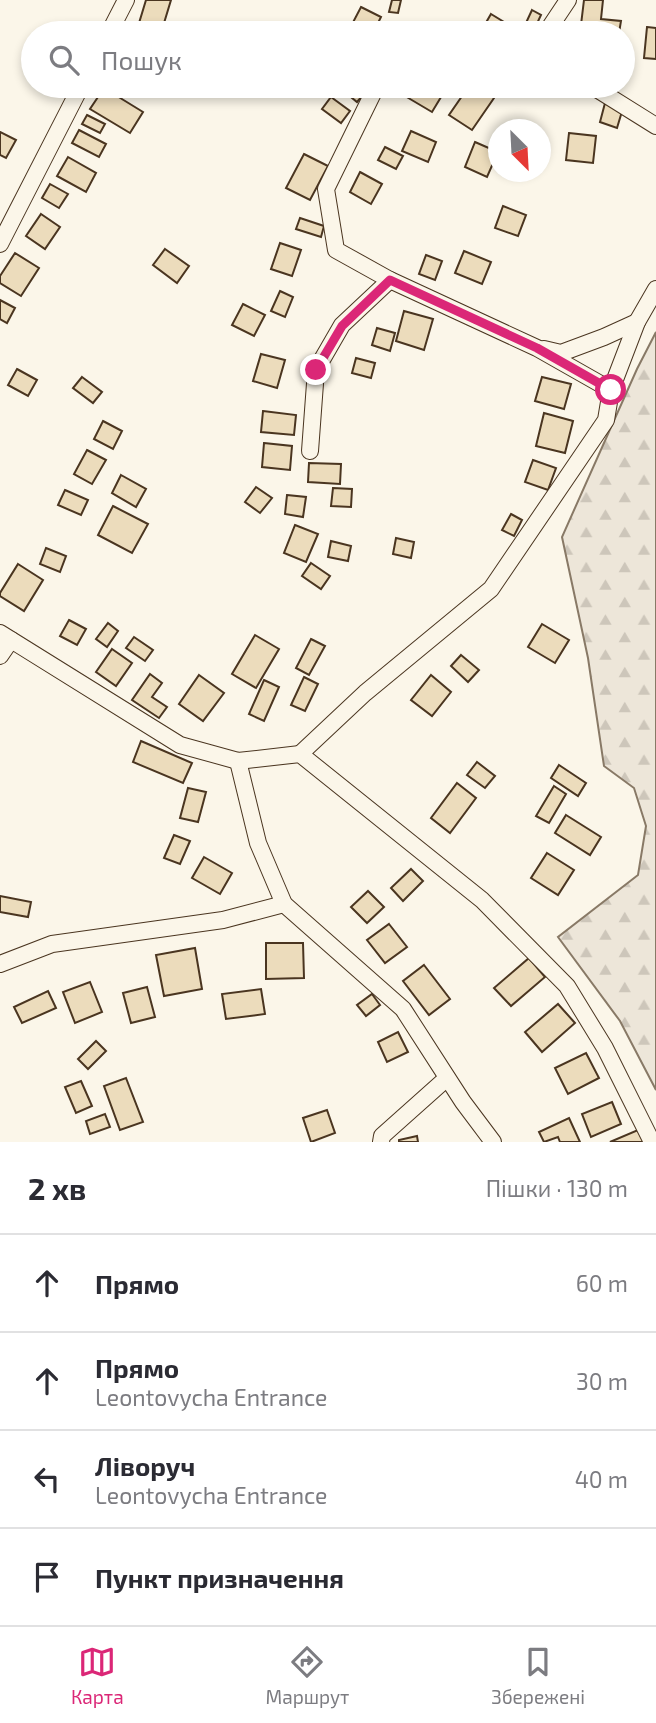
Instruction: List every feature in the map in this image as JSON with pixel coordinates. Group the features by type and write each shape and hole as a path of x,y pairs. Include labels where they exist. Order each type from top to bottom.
{"street":[{"path":"115,21 126,0"},
{"path":"554,21 568,0"},
{"path":"0,244 75,98"},
{"path":"371,98 326,189 336,250 390,280 537,348 611,390"},
{"path":"611,98 656,126"},
{"path":"310,451 316,370 342,326 390,280"},
{"path":"0,656 5,637 180,745 238,761 300,754 365,693 491,589 606,420 611,390 637,322 656,289"},
{"path":"537,348 561,353 637,322"},
{"path":"300,754 482,901 567,986 605,1048 652,1142"},
{"path":"238,761 258,843 284,904 404,1009 447,1078 493,1142"},
{"path":"0,964 52,944 223,920 284,904"},
{"path":"381,1142 382,1136 447,1078"}],"green space":[{"path":"656,332 656,1090 620,1021 558,937 638,875 646,826 634,788 604,766 588,658 562,537"}],"building":[{"path":"146,0 171,0 165,21 140,21"},
{"path":"392,0 401,0 398,13 389,12"},
{"path":"584,0 603,0 601,19 621,21 581,21"},
{"path":"361,7 381,17 379,21 354,21"},
{"path":"532,10 541,15 538,21 527,21"},
{"path":"491,14 502,21 487,21"},
{"path":"647,27 656,28 656,59 644,58"},
{"path":"97,98 120,98 143,112 130,133 90,109"},
{"path":"332,98 350,111 341,123 322,109"},
{"path":"408,98 440,98 432,112"},
{"path":"461,98 494,98 472,130 449,115"},
{"path":"605,103 623,108 617,128 600,122"},
{"path":"87,115 105,124 100,133 82,124"},
{"path":"79,130 106,144 99,157 72,143"},
{"path":"411,131 436,142 428,162 402,151"},
{"path":"0,132 16,140 6,158 0,155"},
{"path":"569,133 596,136 593,163 566,160"},
{"path":"475,142 488,148 487,177 465,167"},
{"path":"385,147 403,156 396,169 378,160"},
{"path":"304,154 328,166 310,200 286,188"},
{"path":"68,157 96,173 86,192 57,176"},
{"path":"360,172 382,184 371,204 350,192"},
{"path":"50,184 68,194 59,208 42,198"},
{"path":"503,206 526,215 518,236 495,228"},
{"path":"41,214 60,227 45,249 26,236"},
{"path":"300,218 324,226 321,237 296,229"},
{"path":"280,243 301,250 292,276 271,269"},
{"path":"165,249 189,266 177,283 153,265"},
{"path":"464,251 491,262 482,284 455,273"},
{"path":"15,253 39,268 21,296 0,283 0,276"},
{"path":"426,255 442,261 435,280 419,274"},
{"path":"280,291 293,297 285,317 271,311"},
{"path":"0,300 15,308 7,323 0,319"},
{"path":"243,304 265,315 254,336 232,325"},
{"path":"404,311 433,319 424,350 396,341"},
{"path":"377,328 395,333 390,351 372,345"},
{"path":"261,354 285,360 277,388 253,381"},
{"path":"356,358 375,363 371,378 352,373"},
{"path":"17,369 37,380 28,396 8,385"},
{"path":"82,377 102,392 93,403 73,388"},
{"path":"542,377 571,384 564,409 535,401"},
{"path":"263,411 296,415 294,435 261,432"},
{"path":"544,413 573,421 565,453 536,446"},
{"path":"103,421 122,431 113,449 94,439"},
{"path":"264,443 292,446 290,470 262,467"},
{"path":"87,450 106,460 92,484 74,474"},
{"path":"533,460 556,468 548,490 525,482"},
{"path":"309,463 341,464 340,484 308,482"},
{"path":"121,475 146,489 136,507 112,493"},
{"path":"256,487 272,498 260,513 245,502"},
{"path":"333,488 352,489 351,507 331,506"},
{"path":"65,490 88,500 81,515 58,505"},
{"path":"287,495 306,497 303,517 285,514"},
{"path":"113,506 148,524 132,553 98,535"},
{"path":"511,514 522,520 514,536 502,530"},
{"path":"295,525 318,534 306,562 284,553"},
{"path":"396,538 414,542 411,558 393,554"},
{"path":"331,541 351,546 348,561 328,557"},
{"path":"46,548 66,556 60,572 40,564"},
{"path":"311,563 330,576 321,589 302,576"},
{"path":"18,564 43,580 24,611 0,596"},
{"path":"69,620 86,629 77,645 60,636"},
{"path":"108,623 118,631 107,647 96,639"},
{"path":"542,624 569,640 555,663 528,647"},
{"path":"255,635 279,649 256,688 232,674"},
{"path":"134,637 153,650 145,661 126,648"},
{"path":"311,639 325,646 309,675 296,668"},
{"path":"112,649 132,663 116,686 96,672"},
{"path":"461,655 479,670 468,682 451,666"},
{"path":"150,674 162,683 152,697 167,707 159,718 132,700"},
{"path":"199,675 224,693 203,721 179,704"},
{"path":"431,675 451,692 432,716 411,700"},
{"path":"304,677 318,684 305,711 291,705"},
{"path":"264,680 279,687 264,721 249,714"},
{"path":"141,741 192,763 183,783 133,762"},
{"path":"477,762 495,776 485,788 467,775"},
{"path":"559,765 586,783 578,796 551,778"},
{"path":"457,783 476,798 450,833 431,818"},
{"path":"554,786 566,794 549,823 536,816"},
{"path":"188,788 206,792 198,822 180,818"},
{"path":"566,815 601,837 590,855 555,833"},
{"path":"174,835 190,841 180,864 164,858"},
{"path":"547,853 574,870 558,895 531,878"},
{"path":"204,857 232,873 220,894 192,878"},
{"path":"411,869 423,881 403,901 391,888"},
{"path":"368,891 384,907 367,923 351,907"},
{"path":"0,896 31,902 28,917 0,912"},
{"path":"389,924 407,947 385,963 367,940"},
{"path":"266,943 303,943 304,978 266,979"},
{"path":"195,948 202,989 164,996 156,955"},
{"path":"529,958 545,977 511,1006 494,988"},
{"path":"424,965 450,999 429,1015 403,981"},
{"path":"90,982 102,1012 75,1023 63,992"},
{"path":"147,987 155,1017 131,1023 123,993"},
{"path":"261,989 265,1014 226,1019 222,994"},
{"path":"48,991 56,1008 22,1023 14,1007"},
{"path":"372,994 380,1005 366,1016 357,1005"},
{"path":"558,1004 575,1023 542,1052 525,1032"},
{"path":"398,1032 408,1052 387,1062 378,1042"},
{"path":"96,1041 106,1051 88,1069 78,1059"},
{"path":"586,1053 599,1078 568,1094 555,1068"},
{"path":"126,1078 143,1122 120,1130 104,1086"},
{"path":"81,1081 92,1106 76,1113 65,1087"},
{"path":"612,1102 621,1124 591,1137 582,1114"},
{"path":"327,1110 335,1133 311,1142 303,1118"},
{"path":"105,1114 110,1127 90,1134 86,1121"},
{"path":"569,1118 580,1142 560,1142 558,1137 544,1142 539,1132"},
{"path":"638,1130 644,1142 610,1142"},
{"path":"417,1136 418,1142 399,1142 399,1140"}],"route":[{"path":"316,370 342,326 390,280 537,348 611,390"}]}
